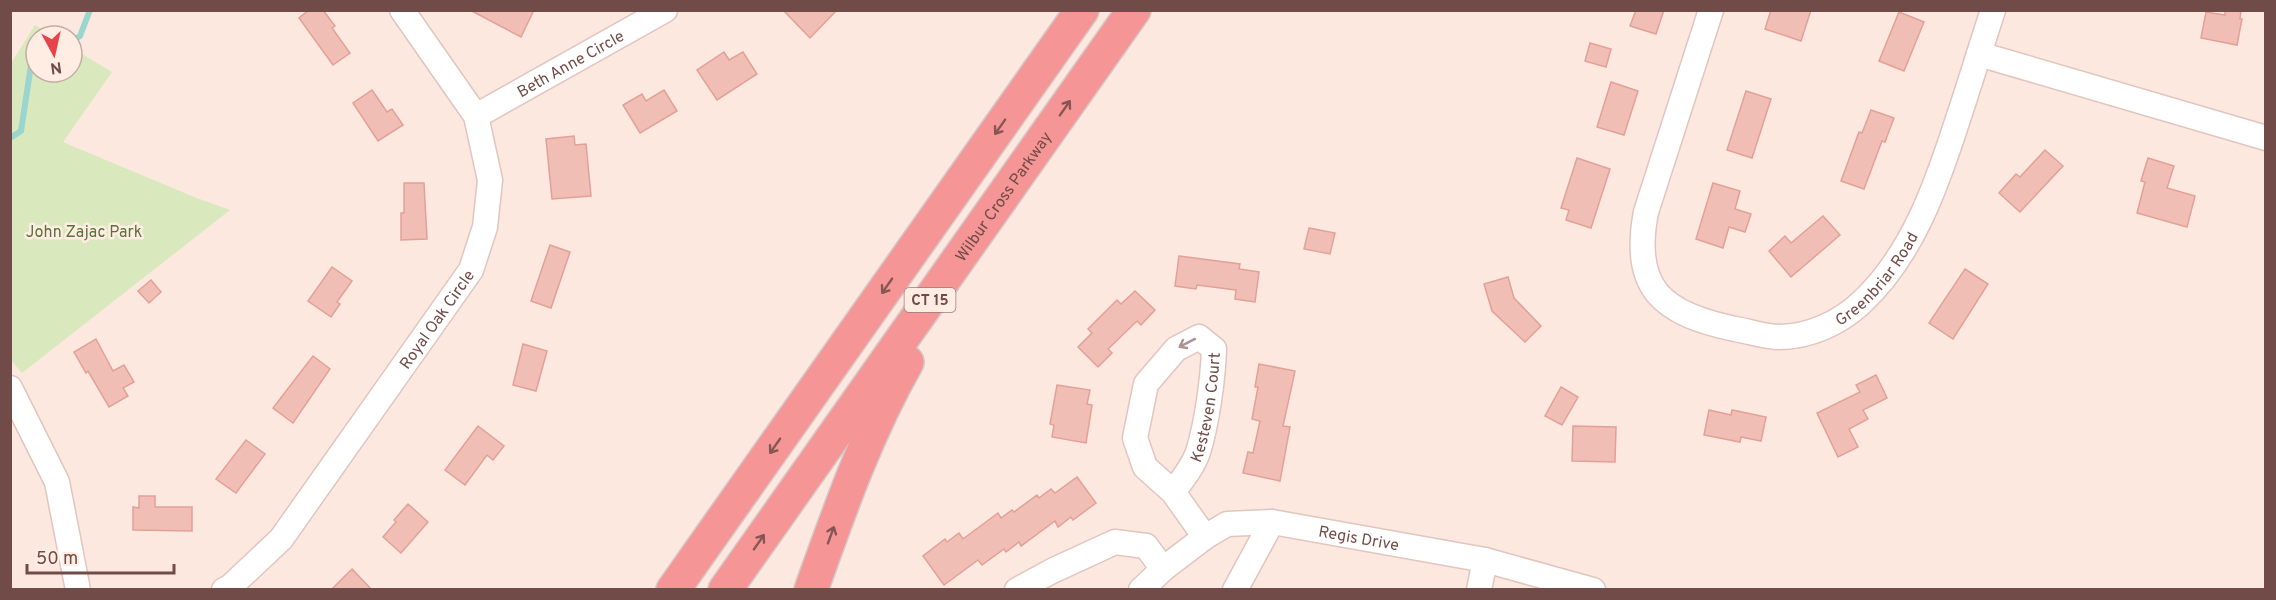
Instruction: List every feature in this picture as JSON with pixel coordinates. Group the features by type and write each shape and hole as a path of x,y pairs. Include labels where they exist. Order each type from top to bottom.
{"highway":[{"name":"CT 15","path":"673,590 1082,10"},
{"name":"Wilbur Cross Parkway","path":"725,590 1134,10"},
{"path":"811,590 846,494 874,427 906,364 957,286 983,225"}],"street":[{"name":"Royal Oak Circle","path":"224,590 281,539 471,270 485,227 490,180 476,116 402,10"},
{"name":"Beth Anne Circle","path":"476,116 664,10"},
{"name":"Greenbriar Road","path":"1711,10 1646,212 1641,237 1642,260 1650,283 1663,301 1686,316 1709,324 1778,337 1805,334 1833,323 1861,303 1901,253 1921,217 1941,170 1993,10"},
{"path":"1979,54 2265,138"},
{"name":"Kesteven Court","path":"1173,492 1198,453 1213,375 1214,349 1199,337 1176,349 1146,384 1135,438 1145,467 1173,492 1205,537"},
{"path":"10,388 57,482 78,590"},
{"path":"1235,590 1272,522"},
{"name":"Regis Drive","path":"1141,590 1163,569 1205,537 1227,524 1272,522 1485,560 1588,588"},
{"path":"1017,590 1115,542 1146,546 1163,569"},
{"path":"1479,590 1485,560"}],"green space":[{"name":"John Zajac Park","path":"24,43 24,84 84,84 84,55 112,72 63,142 230,210 22,373 10,359 10,65"}],"building":[{"path":"309,10 323,10 335,26 332,28 350,53 333,65 299,18"},
{"path":"470,10 534,10 521,37"},
{"path":"783,10 837,10 810,38"},
{"path":"1636,10 1664,10 1656,34 1630,26"},
{"path":"1771,10 1811,10 1801,41 1765,29"},
{"path":"2225,10 2241,10 2240,19 2242,19 2237,45 2201,38 2206,12 2225,15"},
{"path":"1899,12 1924,22 1904,71 1879,61"},
{"path":"1590,43 1611,49 1606,67 1585,61"},
{"path":"724,52 729,60 743,52 757,74 717,100 697,70"},
{"path":"1611,82 1638,91 1624,135 1597,127"},
{"path":"372,90 387,112 392,109 403,125 378,141 353,103"},
{"path":"664,90 677,111 640,133 623,105 642,94 646,101"},
{"path":"1746,91 1771,99 1752,158 1727,150"},
{"path":"1871,110 1894,118 1885,142 1882,141 1864,189 1841,181 1859,132 1862,133"},
{"path":"574,136 575,145 586,144 591,196 552,199 546,139"},
{"path":"2045,150 2063,166 2020,212 1999,193 2016,174 2020,177"},
{"path":"1577,158 1610,169 1591,228 1566,220 1569,210 1561,208"},
{"path":"2148,158 2174,166 2167,188 2195,196 2187,227 2137,213 2145,182 2141,181"},
{"path":"404,183 424,183 427,239 401,240"},
{"path":"1713,183 1740,191 1735,209 1751,214 1745,232 1729,227 1723,248 1696,239"},
{"path":"1823,216 1840,235 1791,277 1769,251 1785,236 1791,243"},
{"path":"1309,228 1335,233 1330,254 1304,249"},
{"path":"550,245 570,252 551,308 531,301"},
{"path":"1179,256 1240,264 1239,269 1259,272 1255,302 1235,299 1236,290 1197,285 1196,289 1175,286"},
{"path":"332,267 352,281 337,302 340,304 331,317 308,301"},
{"path":"1965,269 1988,284 1953,339 1929,323"},
{"path":"1508,277 1514,298 1541,326 1525,342 1492,311 1484,284"},
{"path":"151,280 161,292 149,303 138,291"},
{"path":"1135,291 1155,310 1141,325 1137,321 1108,349 1112,353 1098,367 1078,347 1092,333 1088,329 1117,300 1121,304"},
{"path":"96,339 113,371 124,365 134,382 123,388 128,396 109,407 74,352"},
{"path":"523,344 547,351 536,391 513,385"},
{"path":"313,356 330,369 293,423 273,408"},
{"path":"1259,364 1295,371 1283,426 1290,427 1280,481 1243,473 1248,452 1253,453 1260,421 1252,419 1258,387 1255,387"},
{"path":"1876,375 1887,398 1863,410 1868,419 1849,429 1858,447 1838,457 1817,413 1860,392 1856,385"},
{"path":"1057,385 1090,390 1087,404 1092,405 1086,443 1052,437 1054,425 1050,424"},
{"path":"1561,387 1578,397 1562,425 1545,416"},
{"path":"1709,410 1731,415 1732,410 1766,417 1761,441 1741,437 1740,442 1704,435"},
{"path":"478,426 504,446 493,460 487,455 465,485 445,470"},
{"path":"1573,426 1616,427 1615,462 1572,461"},
{"path":"246,440 265,454 236,493 216,479"},
{"path":"1077,477 1096,503 1073,520 1071,517 1058,527 1055,521 1021,546 1019,542 1006,552 1004,549 982,565 978,560 944,585 923,556 945,539 947,542 959,533 963,539 998,513 1001,518 1012,510 1014,512 1037,495 1039,498 1051,489 1055,493"},
{"path":"139,496 155,496 155,507 192,507 192,531 133,530 133,507 139,508"},
{"path":"408,504 428,522 401,553 383,537"},
{"path":"352,569 372,590 331,590"}],"waterway":[{"path":"84,26 90,10"},
{"path":"10,138 21,131 28,84"}]}
